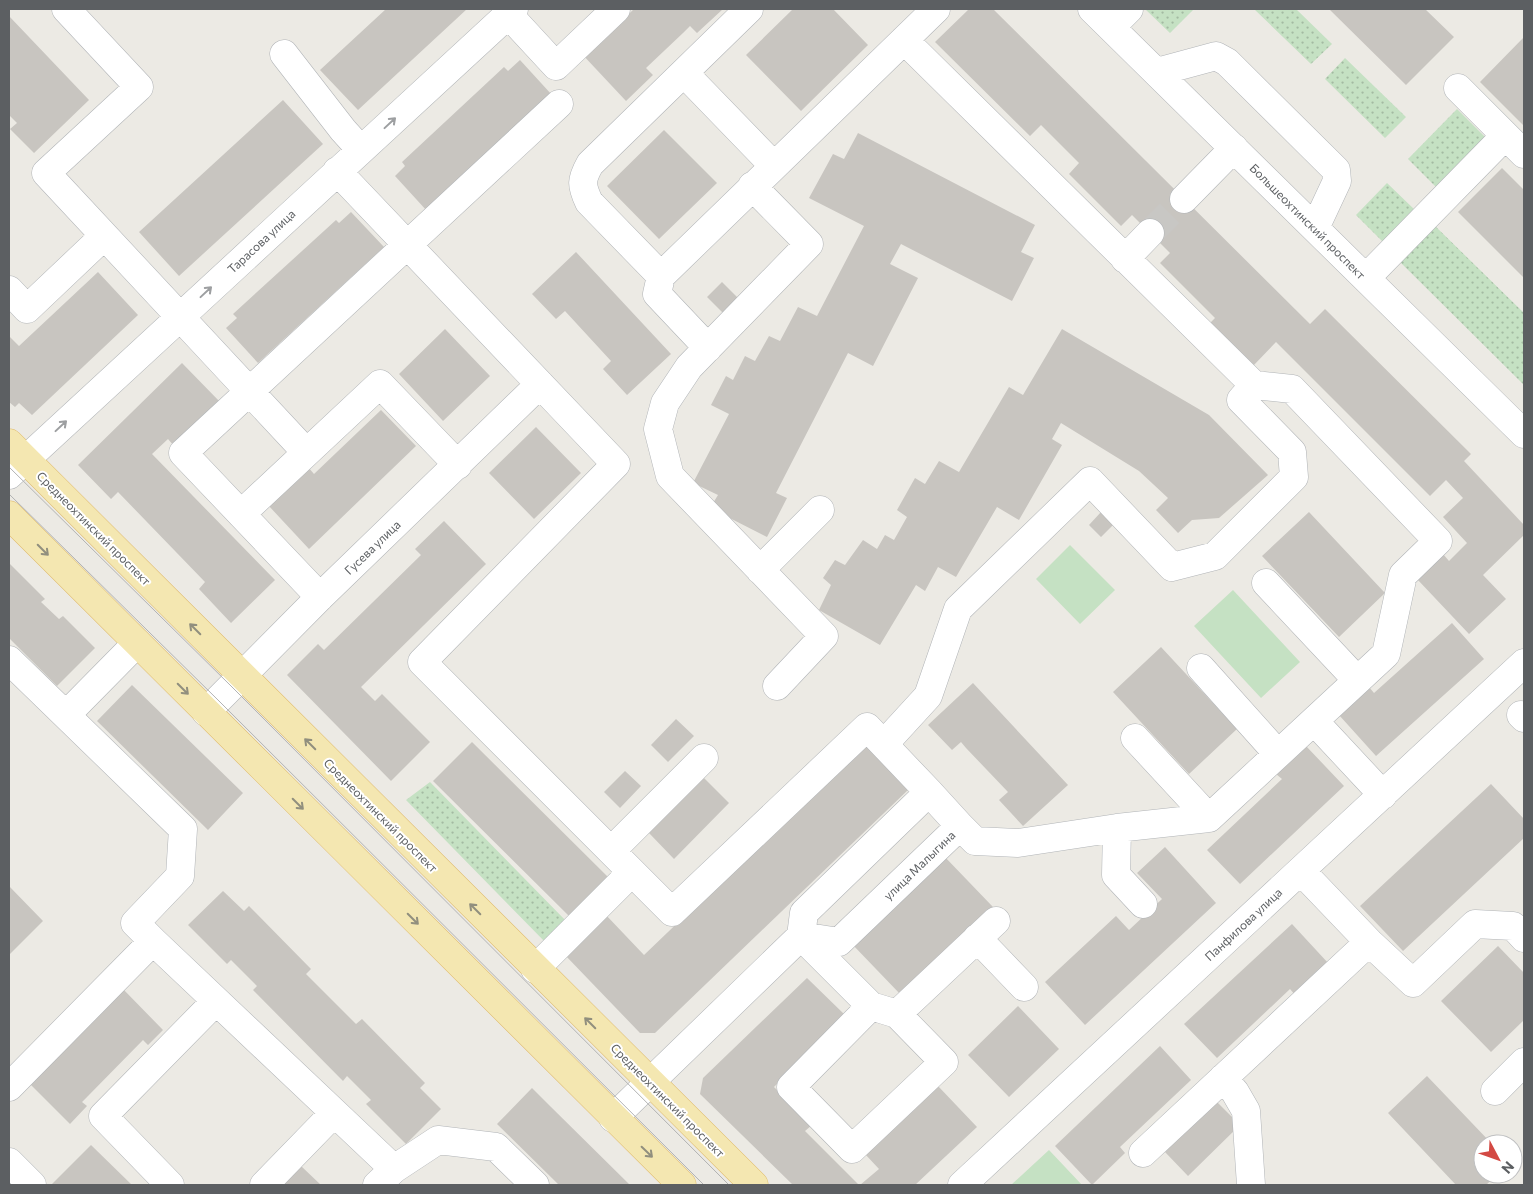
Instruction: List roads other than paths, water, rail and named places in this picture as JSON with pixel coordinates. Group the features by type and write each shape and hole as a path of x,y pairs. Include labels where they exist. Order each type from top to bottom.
{"main road":[{"name":"Среднеохтинский проспект","path":"14,459 242,676 754,1185"},
{"path":"9,515 682,1185"}],"street":[{"path":"66,9 139,87 46,173 306,452"},
{"path":"511,11 556,66 616,9"},
{"path":"661,276 589,202 583,191 582,178 590,164 750,9"},
{"name":"Тарасова улица","path":"14,459 179,316 511,11"},
{"name":"Большеохтинский проспект","path":"1111,15 1157,72 1524,434"},
{"path":"708,348 657,294 661,276 774,166 917,20 1125,259 1254,385 1292,389 1438,541 1403,575 1386,654 1210,818 1117,828 1018,843 974,841 960,826"},
{"path":"284,54 343,130 361,150"},
{"path":"1157,72 1216,56 1227,62 1336,170 1337,181 1315,228"},
{"path":"684,73 774,166"},
{"path":"1366,278 1515,145 1458,88"},
{"path":"320,597 182,453 559,104"},
{"path":"1184,198 1234,148"},
{"path":"338,171 616,464 422,662 632,872 535,969"},
{"path":"752,186 809,244 688,367 665,403 658,430 670,476 824,636 777,686"},
{"path":"1125,259 1150,233"},
{"path":"9,290 28,309 104,236"},
{"path":"241,514 380,384 458,464"},
{"name":"Гусева улица","path":"206,712 320,597 540,384"},
{"path":"884,744 928,696 958,609 1090,481 1172,567 1216,556 1294,477 1292,452 1241,400 1254,385"},
{"path":"760,570 820,510"},
{"path":"1266,583 1357,680"},
{"path":"66,715 137,643"},
{"path":"9,660 183,829 180,876 135,923 334,1112 386,1177 438,1140 496,1147 535,1185"},
{"name":"Панфилова улица","path":"962,1185 1524,663"},
{"path":"1200,668 1278,754"},
{"path":"1314,720 1383,795"},
{"name":"улица Малыгина","path":"632,872 672,912 867,727 960,826 839,942 801,936"},
{"path":"1134,738 1210,818"},
{"path":"611,850 704,758"},
{"path":"613,1118 801,936 804,913 929,792"},
{"path":"1117,828 1116,875 1143,904"},
{"path":"1301,871 1368,942 1413,983 1475,924 1521,927"},
{"path":"897,1014 987,929 1024,987"},
{"path":"801,936 871,1006 897,1014 944,1062 852,1149 791,1087 871,1006"},
{"path":"9,1088 153,941"},
{"path":"1143,1153 1368,942"},
{"path":"170,1185 103,1116 216,1001"},
{"path":"1495,1091 1524,1062"},
{"path":"1223,1078 1235,1092 1246,1111 1251,1185"},
{"path":"264,1185 334,1112"},
{"path":"9,1162 32,1185"}],"tunnel":[{"path":"1150,233 1184,199"}],"tram line":[{"path":"9,467 231,686 729,1185"},
{"path":"9,494 704,1185"}]}
